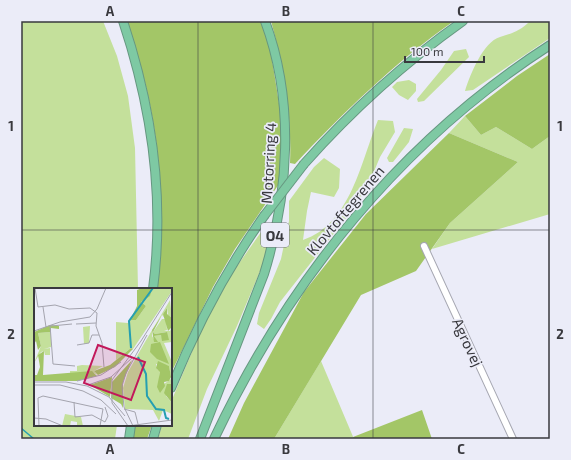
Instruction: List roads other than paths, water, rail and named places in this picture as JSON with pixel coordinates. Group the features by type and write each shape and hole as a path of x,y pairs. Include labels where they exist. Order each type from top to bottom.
{"highway":[{"path":"123,21 138,68 155,154 158,204 156,269 153,288"},
{"name":"Motorring 4","path":"200,439 264,274 272,248 281,207 285,170 285,116 276,56 265,21"},
{"path":"172,386 185,353 236,258 264,216 304,164 375,91 419,53 463,21"},
{"name":"Klovtoftegrenen","path":"214,439 245,378 278,321 318,262 354,217 398,169 449,120 502,78 550,45"},
{"path":"129,439 131,426"},
{"path":"153,439 157,426"}],"street":[{"name":"Agrovej","path":"424,246 513,439"}],"waterway":[{"path":"21,428 34,439"}]}
